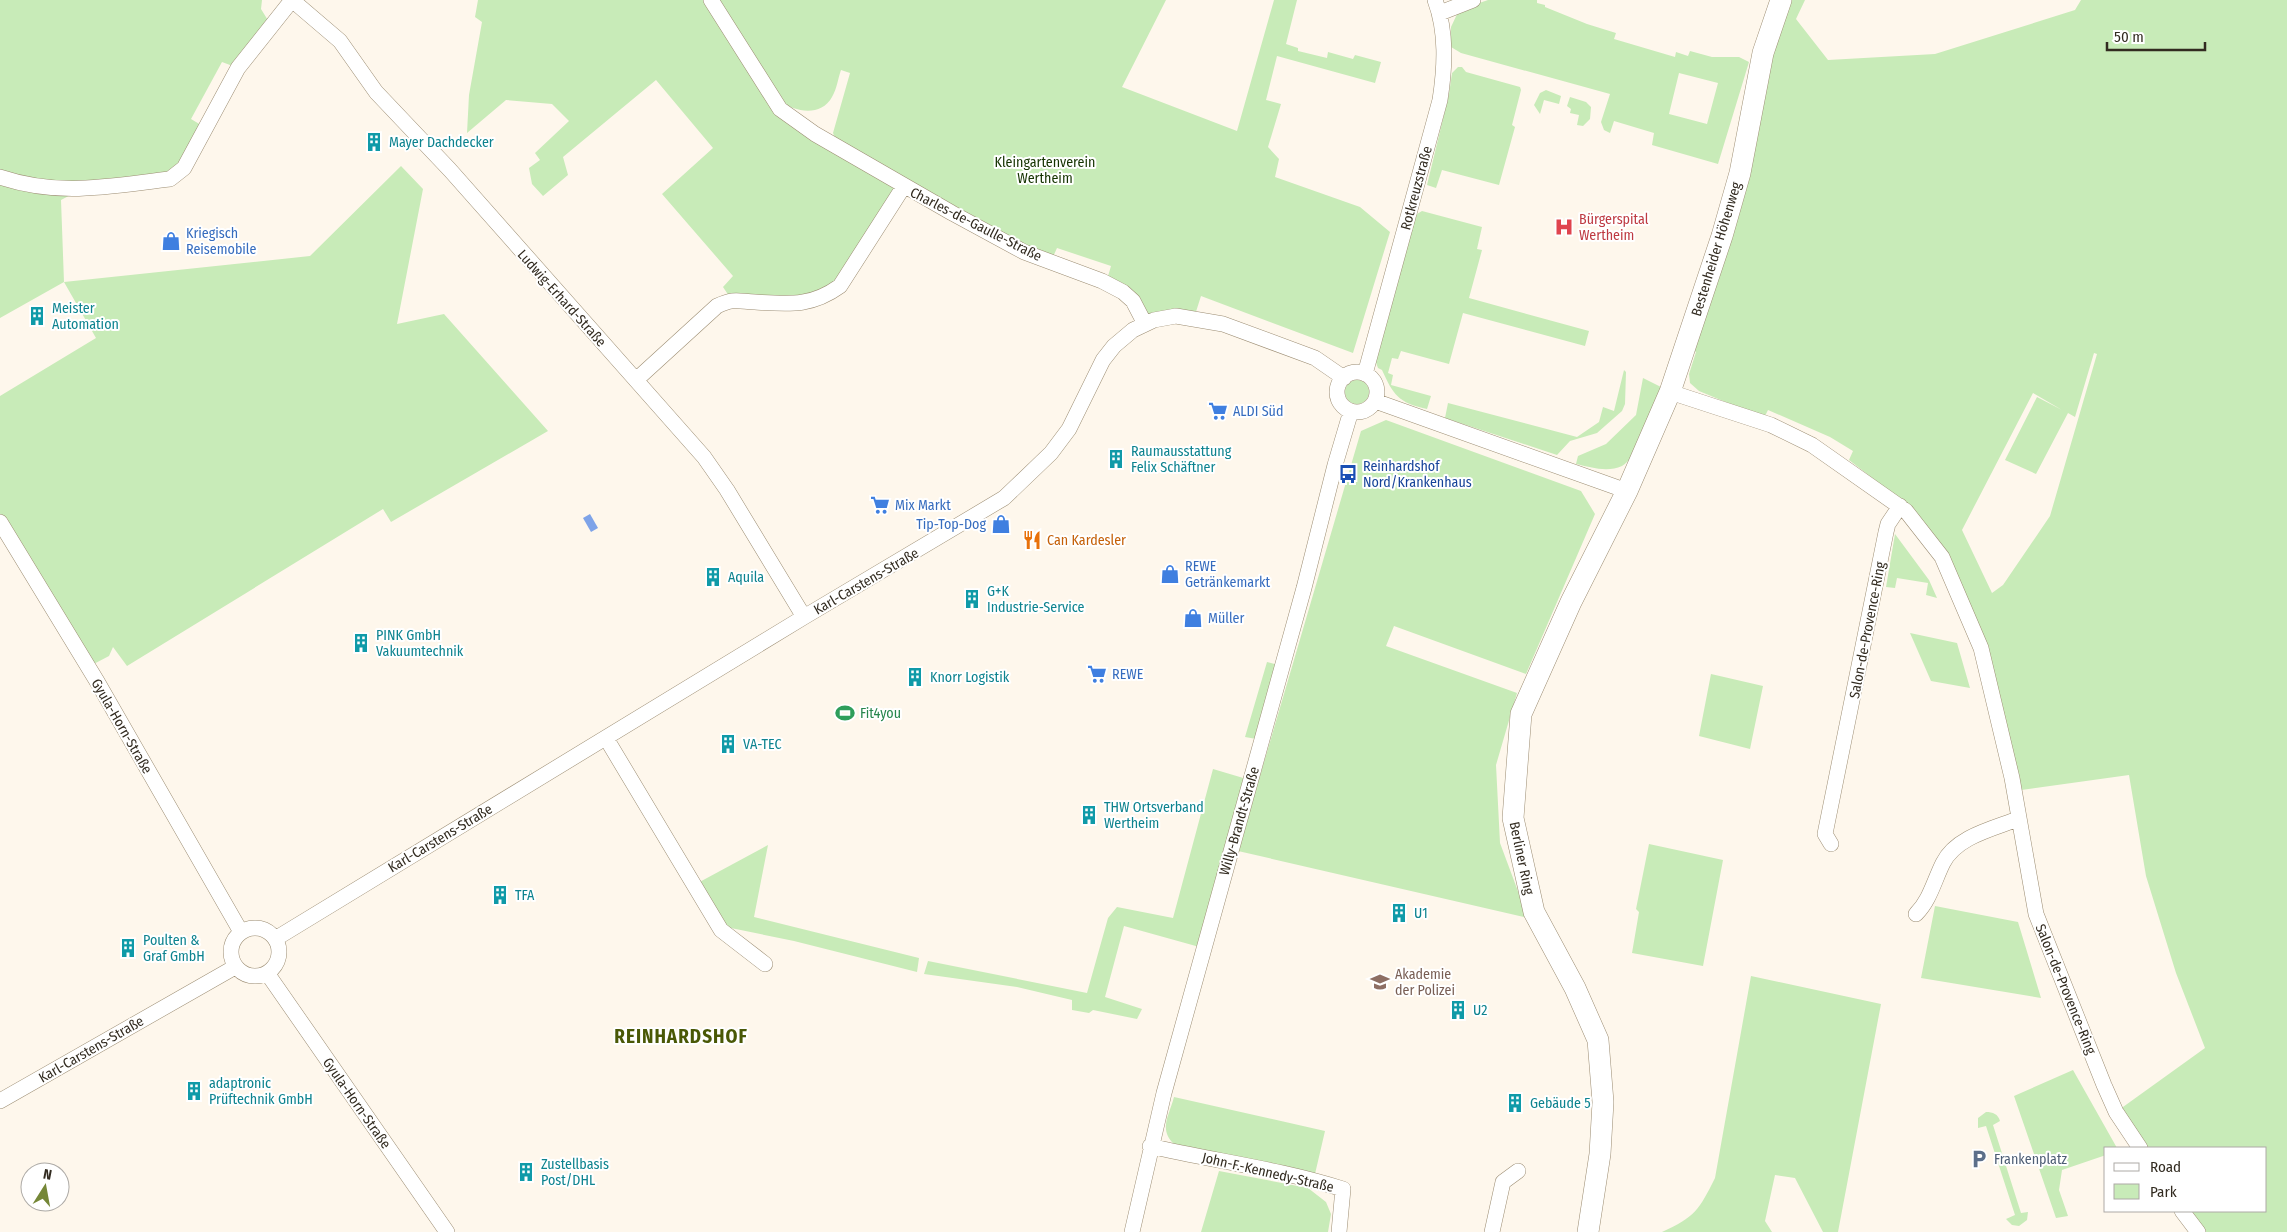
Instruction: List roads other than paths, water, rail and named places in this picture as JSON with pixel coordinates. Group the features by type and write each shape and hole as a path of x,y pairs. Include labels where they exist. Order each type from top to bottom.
{"street":[{"name":"Ludwig-Erhard-Straße","path":"0,176 20,183 46,188 80,190 170,179 178,175 184,168 238,68 292,0 340,41 376,92 450,170 704,457 727,490 804,617"},
{"name":"Charles-de-Gaulle-Straße","path":"711,0 780,109 815,134 904,186 1024,252 1102,281 1123,292 1133,301 1145,324"},
{"path":"1438,7 1473,0"},
{"name":"Bestenheider Höhenweg","path":"1628,491 1670,392 1722,236 1740,173 1763,53 1781,0"},
{"name":"Rotkreuzstraße","path":"1365,374 1440,100 1444,60 1438,7"},
{"name":"Charles-de-Gaulle-Straße","path":"636,380 718,306 731,299 791,304 805,303 826,296 840,286 904,186"},
{"name":"Karl-Carstens-Straße","path":"275,938 1004,498 1051,453 1084,402 1103,360 1114,346 1133,330 1154,320 1176,316 1223,324 1315,358 1344,378"},
{"path":"1355,373 1365,374 1375,384 1377,391 1375,401 1365,410 1352,411 1342,404 1338,395 1339,385 1344,378 1355,373"},
{"name":"Salon-de-Provence-Ring","path":"1670,392 1771,425 1812,444 1900,506 1942,557 1981,648 2012,778 2036,914 2104,1085 2116,1112 2139,1147"},
{"path":"1375,401 1628,491"},
{"name":"Willy-Brandt-Straße","path":"1132,1232 1150,1146 1304,588 1339,449 1352,411"},
{"name":"Berliner Ring","path":"1588,1232 1600,1154 1603,1102 1598,1040 1575,988 1534,912 1513,818 1521,714 1571,602 1628,491"},
{"name":"Salon-de-Provence-Ring","path":"1831,844 1825,834 1867,624 1888,524 1900,506"},
{"name":"Gyula-Horn-Straße","path":"0,522 98,683 241,932"},
{"path":"606,738 722,930 765,964"},
{"path":"1916,914 1925,905 1943,861 1953,848 1973,837 2018,819"},
{"path":"252,928 260,929 268,932 275,938 279,947 278,961 267,974 246,975 235,967 231,950 233,942 241,932 252,928"},
{"name":"Karl-Carstens-Straße","path":"0,1101 235,967"},
{"name":"Gyula-Horn-Straße","path":"267,974 447,1232"},
{"name":"John-F.-Kennedy-Straße","path":"1150,1146 1279,1172 1343,1189 1339,1232"},
{"path":"1492,1232 1503,1182 1518,1171"},
{"path":"2183,1212 2198,1232"}],"water":[{"path":"590,514 598,528 591,532 583,518"}],"place":[{"name":"Mayer Dachdecker","path":"374,142"},
{"name":"Bürgerspital Wertheim","path":"1564,227"},
{"name":"Kriegisch Reisemobile","path":"171,241"},
{"name":"Meister Automation","path":"37,316"},
{"name":"ALDI Süd","path":"1218,411"},
{"name":"Raumausstattung Felix Schäftner","path":"1116,459"},
{"name":"Reinhardshof Nord/Krankenhaus","path":"1348,474"},
{"name":"Mix Markt","path":"880,505"},
{"name":"Tip-Top-Dog","path":"1001,524"},
{"name":"Can Kardesler","path":"1032,540"},
{"name":"REWE Getränkemarkt","path":"1170,574"},
{"name":"Aquila","path":"713,577"},
{"name":"G+K Industrie-Service","path":"972,599"},
{"name":"Müller","path":"1193,618"},
{"name":"PINK GmbH Vakuumtechnik","path":"361,643"},
{"name":"REWE","path":"1097,674"},
{"name":"Knorr Logistik","path":"915,677"},
{"name":"Fit4you","path":"845,713"},
{"name":"VA-TEC","path":"728,744"},
{"name":"THW Ortsverband Wertheim","path":"1089,815"},
{"name":"TFA","path":"500,895"},
{"name":"U1","path":"1399,913"},
{"name":"Poulten & Graf GmbH","path":"128,948"},
{"name":"Akademie der Polizei","path":"1380,982"},
{"name":"U2","path":"1458,1010"},
{"name":"adaptronic Prüftechnik GmbH","path":"194,1091"},
{"name":"Gebäude 5","path":"1515,1103"},
{"name":"Frankenplatz","path":"1979,1159"},
{"name":"Zustellbasis Post/DHL","path":"526,1172"}],"district":[{"name":"REINHARDSHOF","path":"681,1036"}],"park label":[{"name":"Kleingartenverein Wertheim","path":"1045,170"}]}
